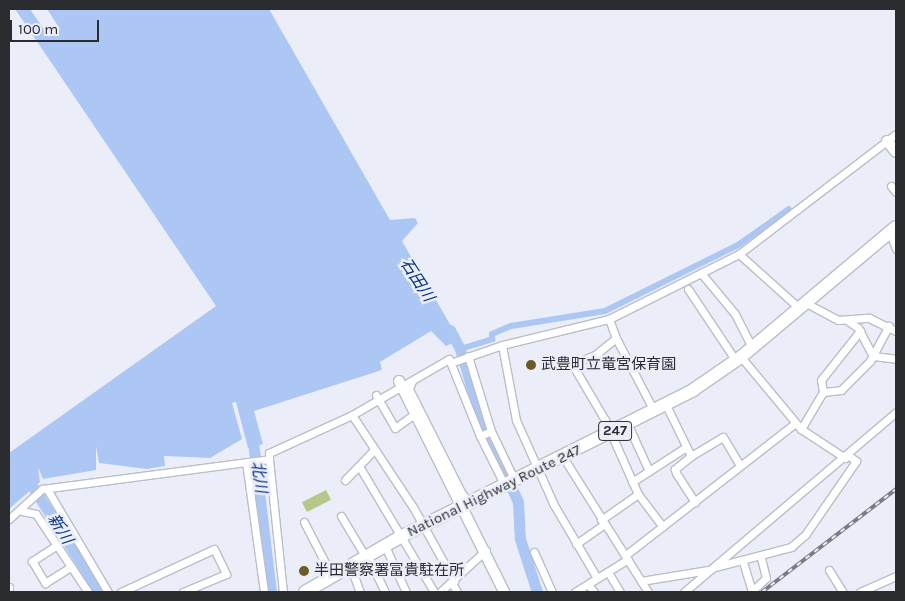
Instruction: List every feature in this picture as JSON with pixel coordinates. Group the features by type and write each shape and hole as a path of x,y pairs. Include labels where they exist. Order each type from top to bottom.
{"highway":[{"name":"National Highway Route 247","path":"313,590 350,565 422,526 464,500 510,483 628,425 666,405 737,362 893,230"}],"street":[{"path":"453,362 502,345 610,319 739,254 896,134"},
{"path":"887,141 896,152"},
{"path":"891,186 896,192"},
{"path":"893,230 896,249"},
{"path":"739,254 805,306 848,321 860,331 873,356"},
{"path":"702,273 735,314 752,348"},
{"path":"641,581 761,558 791,547 805,534 856,461 798,426 737,362 688,289"},
{"path":"737,362 805,306"},
{"path":"848,321 869,318 889,326 896,332"},
{"path":"610,319 616,338 654,411"},
{"path":"823,392 841,390 873,356 889,326"},
{"path":"575,592 608,572 740,465 798,426 823,392 821,380 860,331"},
{"path":"616,338 596,355 572,364 611,433 638,494 663,527"},
{"path":"502,345 516,420 576,544 597,578"},
{"path":"468,356 490,431 510,483"},
{"path":"873,356 896,359"},
{"path":"283,592 266,459 269,453 352,415 401,384 412,381 449,359 453,362 480,436 510,483"},
{"path":"412,381 409,389 464,500 504,592"},
{"path":"401,384 464,500"},
{"path":"378,398 395,428 416,413"},
{"path":"666,405 691,456"},
{"path":"684,592 847,456 896,412"},
{"path":"352,415 422,526 457,592"},
{"path":"628,425 648,471"},
{"path":"480,436 490,431"},
{"path":"695,502 675,469 691,456 723,437 740,465"},
{"path":"632,482 686,447"},
{"path":"345,480 373,451"},
{"path":"563,457 648,592"},
{"path":"9,519 22,511 31,497 45,489 266,459"},
{"path":"249,461 264,592"},
{"path":"360,466 434,592"},
{"path":"45,489 108,592"},
{"path":"576,544 638,494"},
{"path":"22,511 36,514 88,592"},
{"path":"341,516 366,556 385,592"},
{"path":"304,522 332,576"},
{"path":"57,545 32,561 45,583 71,567"},
{"path":"385,546 406,592"},
{"path":"121,592 214,549 226,574 183,592"},
{"path":"440,592 486,550"},
{"path":"534,552 552,592"},
{"path":"743,562 752,591 766,578 761,558"},
{"path":"350,565 360,592"},
{"path":"829,570 843,592"},
{"path":"608,572 620,592"},
{"path":"860,592 896,576"},
{"path":"588,584 594,592"}],"green space":[{"path":"326,490 331,500 307,512 302,502"}],"water":[{"path":"15,9 30,9 49,37 60,29 47,9 269,9 390,220 415,218 418,223 402,241 459,340 446,346 431,331 380,362 382,370 254,411 263,444 248,448 236,402 232,403 242,439 210,458 164,456 165,466 147,469 99,463 96,446 96,470 43,479 38,467 40,482 9,509 9,453 216,306"}],"waterway":[{"path":"460,349 492,339 492,334 511,326 605,311 738,245 789,209"},
{"name":"石田川","path":"450,330 460,349 485,432"},
{"name":"北川","path":"252,433 271,592"},
{"name":"石田川","path":"487,436 506,476"},
{"name":"新川","path":"9,476 20,467 100,592"},
{"name":"石田川","path":"512,489 518,502 520,539 537,592"}],"railway":[{"path":"762,592 896,489"}],"place":[{"name":"武豊町立竜宮保育園","path":"531,365"},
{"name":"半田警察署冨貴駐在所","path":"304,571"}]}
